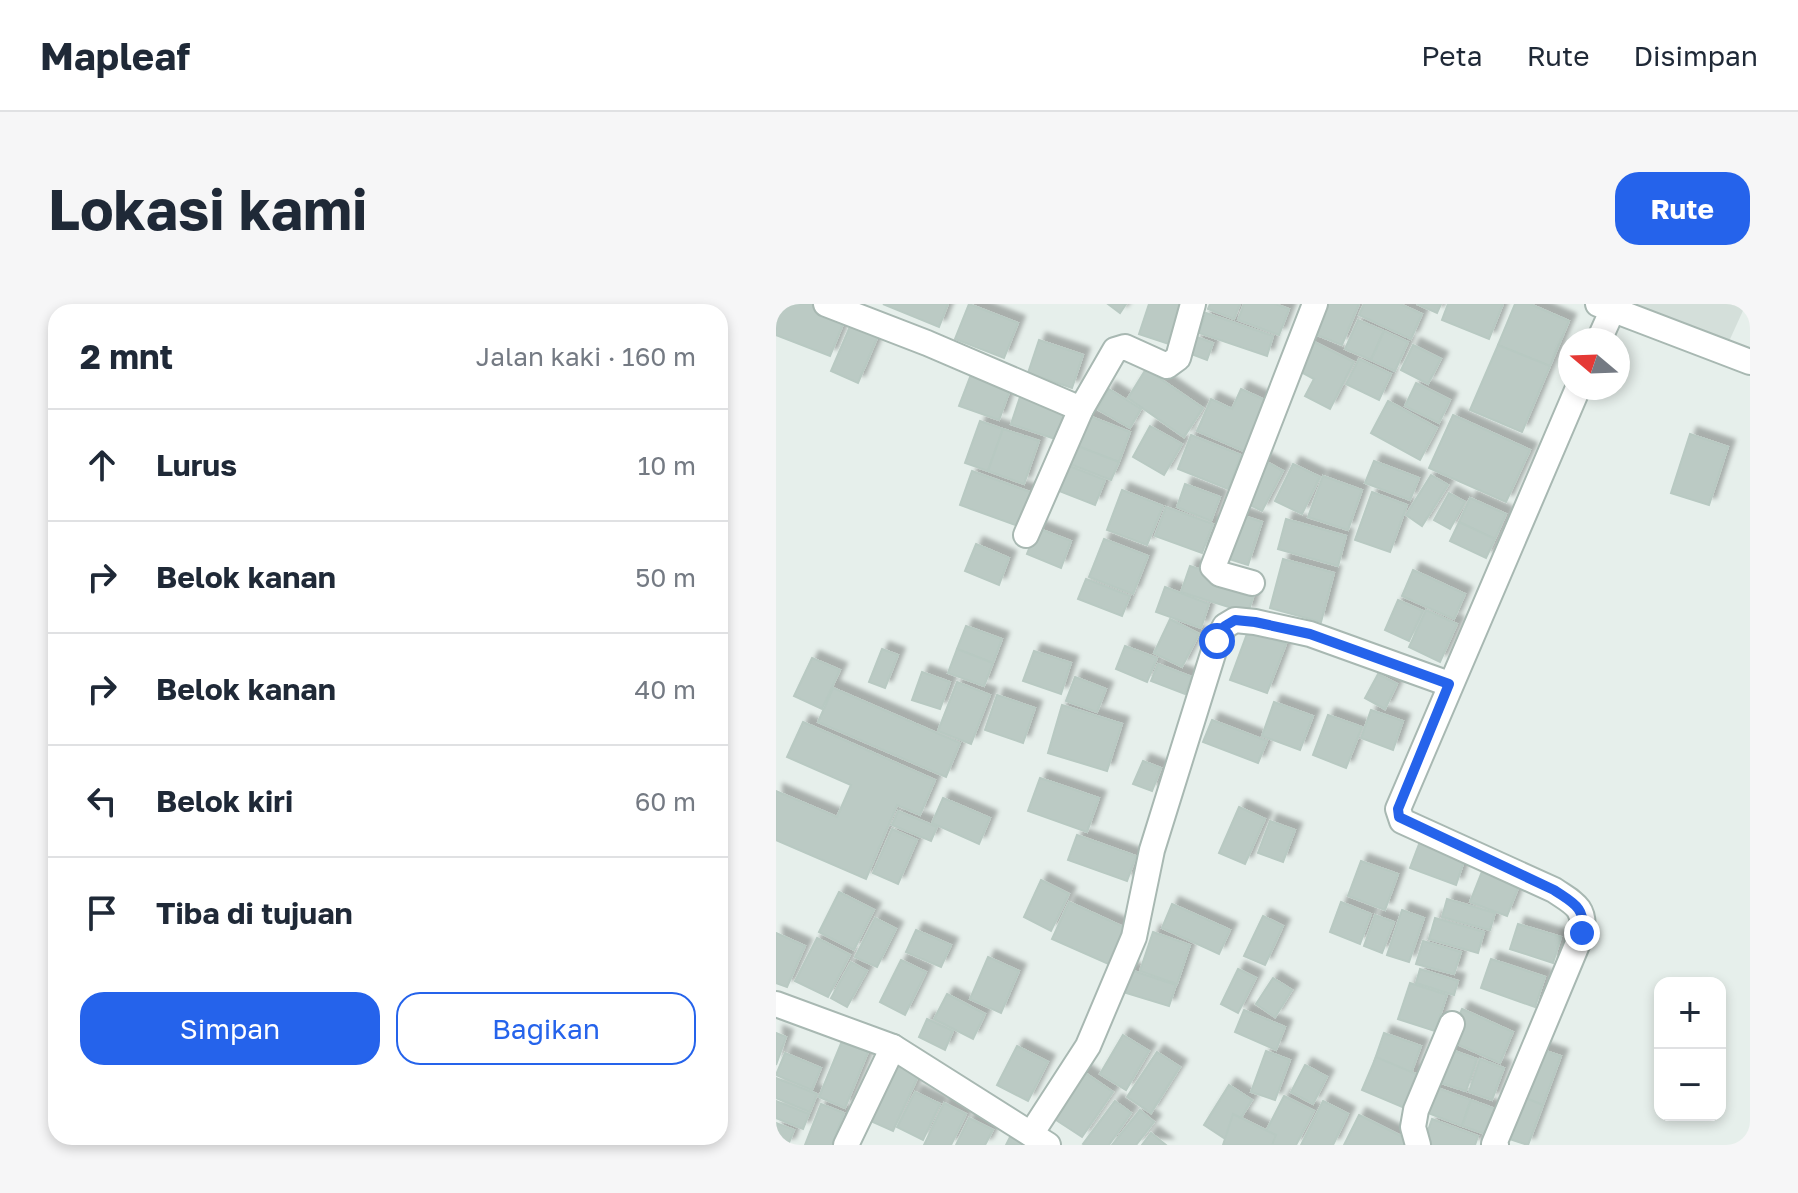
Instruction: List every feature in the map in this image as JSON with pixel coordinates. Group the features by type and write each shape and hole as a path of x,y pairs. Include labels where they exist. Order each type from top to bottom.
{"street":[{"path":"826,304 1081,409"},
{"path":"1026,535 1081,409 1118,347 1125,347 1167,366 1174,362 1193,304"},
{"path":"1252,583 1220,574 1213,567 1315,304"},
{"path":"1602,328 1606,307 1750,360"},
{"path":"1496,1145 1582,933 1584,919 1576,905 1554,890 1399,817 1398,809 1573,400"},
{"path":"776,1004 893,1047 1042,1142 1088,1046 1134,937 1152,850 1217,641 1225,626 1235,620 1310,634 1449,684"},
{"path":"1418,1145 1413,1127 1416,1110 1452,1024"},
{"path":"846,1145 893,1047"}],"shaded area":[{"path":"1603,304 1746,304 1726,348"}],"building":[{"path":"776,304 814,304 846,317 830,356 776,335"},
{"path":"883,304 948,304 939,327"},
{"path":"969,304 1018,323 1004,358 955,339"},
{"path":"1108,304 1126,304 1120,313"},
{"path":"1149,304 1183,304 1169,344 1139,334"},
{"path":"1210,304 1240,304 1234,319 1208,309"},
{"path":"1244,304 1275,304 1289,309 1279,335 1238,320"},
{"path":"1324,304 1359,304 1342,345 1312,333"},
{"path":"1364,304 1400,304 1422,314 1411,339 1359,315"},
{"path":"1417,304 1441,304 1437,313"},
{"path":"1448,304 1503,304 1489,339 1442,320"},
{"path":"1515,304 1530,304 1569,321 1566,328 1558,328 1558,347 1550,366 1498,345"},
{"path":"1206,313 1273,336 1267,356 1199,333"},
{"path":"1358,320 1384,331 1371,360 1345,349"},
{"path":"851,324 878,336 858,383 831,371"},
{"path":"1384,331 1408,342 1395,371 1371,360"},
{"path":"1197,337 1213,343 1207,360 1191,354"},
{"path":"1039,340 1083,355 1072,388 1028,373"},
{"path":"1310,340 1354,362 1330,409 1305,396 1314,379 1294,368"},
{"path":"1413,345 1441,359 1428,384 1401,370"},
{"path":"1498,345 1550,366 1522,432 1470,410"},
{"path":"1359,359 1391,374 1379,400 1346,384"},
{"path":"1146,369 1203,408 1184,437 1128,398"},
{"path":"972,372 1011,387 999,420 959,406"},
{"path":"1416,383 1450,400 1439,423 1405,406"},
{"path":"1109,389 1141,409 1130,428 1097,409"},
{"path":"1241,389 1269,402 1246,452 1197,431 1211,399 1232,409"},
{"path":"1021,394 1068,410 1058,440 1011,424"},
{"path":"1388,401 1437,428 1420,460 1371,433"},
{"path":"1084,414 1130,432 1119,462 1072,444"},
{"path":"1453,415 1530,450 1506,502 1429,468"},
{"path":"980,421 1003,429 988,471 965,463"},
{"path":"1150,426 1182,444 1164,475 1133,457"},
{"path":"1003,429 1039,441 1024,484 988,471"},
{"path":"1690,434 1728,447 1709,505 1671,493"},
{"path":"1191,435 1241,455 1228,489 1178,469"},
{"path":"1072,444 1119,462 1111,480 1065,462"},
{"path":"1263,460 1283,471 1262,511 1242,501"},
{"path":"1374,461 1419,478 1410,500 1365,483"},
{"path":"1059,462 1105,480 1095,505 1049,487"},
{"path":"1293,464 1320,477 1302,514 1275,501"},
{"path":"972,471 1033,493 1021,527 960,505"},
{"path":"1431,475 1448,485 1422,526 1406,515"},
{"path":"1323,476 1362,490 1348,530 1308,517"},
{"path":"1185,484 1220,497 1211,521 1177,507"},
{"path":"1122,490 1163,506 1147,545 1107,530"},
{"path":"1372,492 1407,505 1390,552 1355,540"},
{"path":"1449,493 1465,502 1450,529 1434,520"},
{"path":"1470,498 1506,514 1495,539 1459,522"},
{"path":"1166,507 1213,524 1202,553 1155,536"},
{"path":"1238,514 1262,522 1248,565 1223,557"},
{"path":"1286,519 1346,536 1338,566 1278,549"},
{"path":"1459,522 1495,539 1486,558 1450,541"},
{"path":"1037,528 1071,541 1061,568 1027,554"},
{"path":"1104,539 1148,556 1133,594 1089,577"},
{"path":"976,544 1009,558 999,585 965,571"},
{"path":"1283,559 1334,573 1321,622 1270,608"},
{"path":"1190,566 1256,588 1248,613 1181,592"},
{"path":"1413,570 1465,594 1454,619 1402,596"},
{"path":"1086,579 1130,596 1122,616 1078,599"},
{"path":"1165,587 1209,604 1201,628 1156,612"},
{"path":"1398,600 1423,611 1409,641 1385,630"},
{"path":"1426,610 1457,624 1440,662 1409,647"},
{"path":"1170,619 1199,634 1182,667 1154,653"},
{"path":"966,626 1002,639 993,663 957,649"},
{"path":"1248,631 1286,644 1267,693 1230,680"},
{"path":"1125,646 1157,658 1147,682 1116,669"},
{"path":"882,649 898,655 885,688 869,682"},
{"path":"957,649 993,663 984,686 948,673"},
{"path":"1034,651 1071,663 1061,694 1023,681"},
{"path":"812,658 840,670 822,709 794,696"},
{"path":"1158,664 1192,677 1185,694 1151,681"},
{"path":"922,672 950,682 940,709 912,700"},
{"path":"1378,674 1397,684 1385,709 1365,698"},
{"path":"1075,677 1106,689 1097,712 1066,701"},
{"path":"957,682 990,695 971,744 938,731"},
{"path":"833,688 960,743 946,777 818,722"},
{"path":"997,695 1035,708 1023,743 985,730"},
{"path":"1274,702 1313,716 1300,750 1262,736"},
{"path":"1062,705 1122,724 1107,771 1048,753"},
{"path":"1371,710 1403,721 1393,750 1361,738"},
{"path":"1328,715 1362,727 1346,768 1313,755"},
{"path":"1212,720 1267,741 1258,763 1203,742"},
{"path":"803,722 935,780 920,815 897,805 866,879 776,840 776,791 837,817 851,785 787,757"},
{"path":"1143,761 1161,768 1152,791 1133,784"},
{"path":"1040,778 1099,798 1087,832 1028,811"},
{"path":"943,798 990,818 979,844 932,823"},
{"path":"1239,807 1265,819 1245,864 1219,853"},
{"path":"898,811 937,827 931,841 892,825"},
{"path":"1270,821 1295,830 1283,862 1258,853"},
{"path":"892,829 917,840 898,884 873,873"},
{"path":"1077,835 1136,856 1127,881 1068,860"},
{"path":"1421,839 1466,855 1456,885 1410,868"},
{"path":"1361,861 1398,874 1385,910 1348,896"},
{"path":"1485,864 1522,878 1507,916 1470,902"},
{"path":"1041,880 1069,894 1051,931 1024,917"},
{"path":"839,892 874,910 854,950 819,932"},
{"path":"1447,899 1495,913 1490,930 1442,917"},
{"path":"1069,902 1130,930 1113,966 1052,939"},
{"path":"1341,902 1371,914 1360,944 1330,932"},
{"path":"1172,904 1230,930 1219,954 1162,928"},
{"path":"1402,910 1424,918 1409,962 1387,955"},
{"path":"1375,915 1394,922 1382,953 1364,946"},
{"path":"1263,916 1283,926 1265,965 1244,956"},
{"path":"875,918 896,929 877,967 855,957"},
{"path":"1435,918 1484,932 1478,953 1429,939"},
{"path":"1518,924 1561,937 1553,963 1510,949"},
{"path":"916,930 951,945 941,967 906,952"},
{"path":"1153,932 1190,945 1177,984 1140,971"},
{"path":"776,933 805,946 787,987 776,983"},
{"path":"817,938 850,955 828,997 795,981"},
{"path":"1423,941 1461,952 1454,974 1416,964"},
{"path":"988,957 1019,971 1001,1013 970,999"},
{"path":"1491,959 1545,977 1535,1007 1481,988"},
{"path":"901,960 926,972 905,1015 880,1002"},
{"path":"851,962 867,971 847,1007 831,998"},
{"path":"1127,969 1176,985 1169,1006 1120,991"},
{"path":"1238,969 1256,978 1238,1013 1221,1004"},
{"path":"1420,969 1458,981 1454,995 1416,983"},
{"path":"1273,978 1292,990 1275,1017 1256,1004"},
{"path":"1410,983 1447,995 1435,1031 1398,1019"},
{"path":"947,994 985,1014 973,1039 934,1019"},
{"path":"1462,1009 1513,1032 1500,1063 1448,1040"},
{"path":"1244,1010 1285,1027 1276,1050 1235,1032"},
{"path":"927,1019 953,1031 945,1050 919,1037"},
{"path":"776,1033 786,1037 776,1065"},
{"path":"1384,1033 1421,1046 1410,1076 1374,1062"},
{"path":"1123,1035 1149,1051 1126,1090 1100,1074"},
{"path":"842,1041 868,1052 845,1108 819,1097"},
{"path":"1017,1046 1048,1062 1028,1101 997,1085"},
{"path":"1446,1048 1477,1059 1466,1091 1435,1081"},
{"path":"1540,1049 1561,1056 1543,1105 1520,1096"},
{"path":"1266,1051 1290,1060 1275,1100 1251,1092"},
{"path":"1157,1052 1180,1067 1151,1113 1127,1097"},
{"path":"785,1053 821,1068 812,1090 776,1075"},
{"path":"893,1054 922,1068 893,1131 864,1118"},
{"path":"1376,1057 1421,1076 1407,1109 1362,1090"},
{"path":"1480,1059 1504,1068 1492,1100 1469,1092"},
{"path":"1305,1065 1327,1077 1313,1104 1291,1092"},
{"path":"1081,1070 1113,1092 1082,1137 1050,1116"},
{"path":"776,1078 817,1094 810,1112 776,1098"},
{"path":"1229,1085 1252,1100 1227,1140 1204,1125"},
{"path":"1429,1085 1471,1100 1462,1126 1420,1110"},
{"path":"915,1092 940,1104 923,1140 897,1127"},
{"path":"1284,1096 1314,1111 1296,1145 1259,1145"},
{"path":"1520,1096 1543,1105 1528,1145 1503,1137"},
{"path":"1471,1100 1498,1110 1488,1135 1462,1126"},
{"path":"776,1101 809,1114 803,1129 776,1118"},
{"path":"1115,1101 1131,1113 1109,1145 1083,1144"},
{"path":"1323,1101 1348,1114 1333,1145 1301,1145"},
{"path":"944,1103 966,1114 951,1145 924,1145"},
{"path":"821,1104 844,1113 832,1145 805,1145"},
{"path":"1140,1110 1154,1122 1136,1145 1112,1145"},
{"path":"1233,1114 1276,1135 1272,1145 1223,1145"},
{"path":"1359,1115 1409,1140 1406,1145 1344,1145"},
{"path":"969,1118 993,1130 985,1145 956,1145"},
{"path":"1432,1119 1478,1136 1475,1145 1431,1145 1424,1142"},
{"path":"776,1123 794,1130 788,1145 776,1145"},
{"path":"1151,1133 1166,1145 1142,1145"},
{"path":"1011,1135 1031,1145 1006,1145"}],"route":[{"path":"1217,641 1225,626 1235,620 1255,622 1310,634 1449,684 1398,809 1399,817 1554,890 1576,905 1584,919 1582,933"}]}
